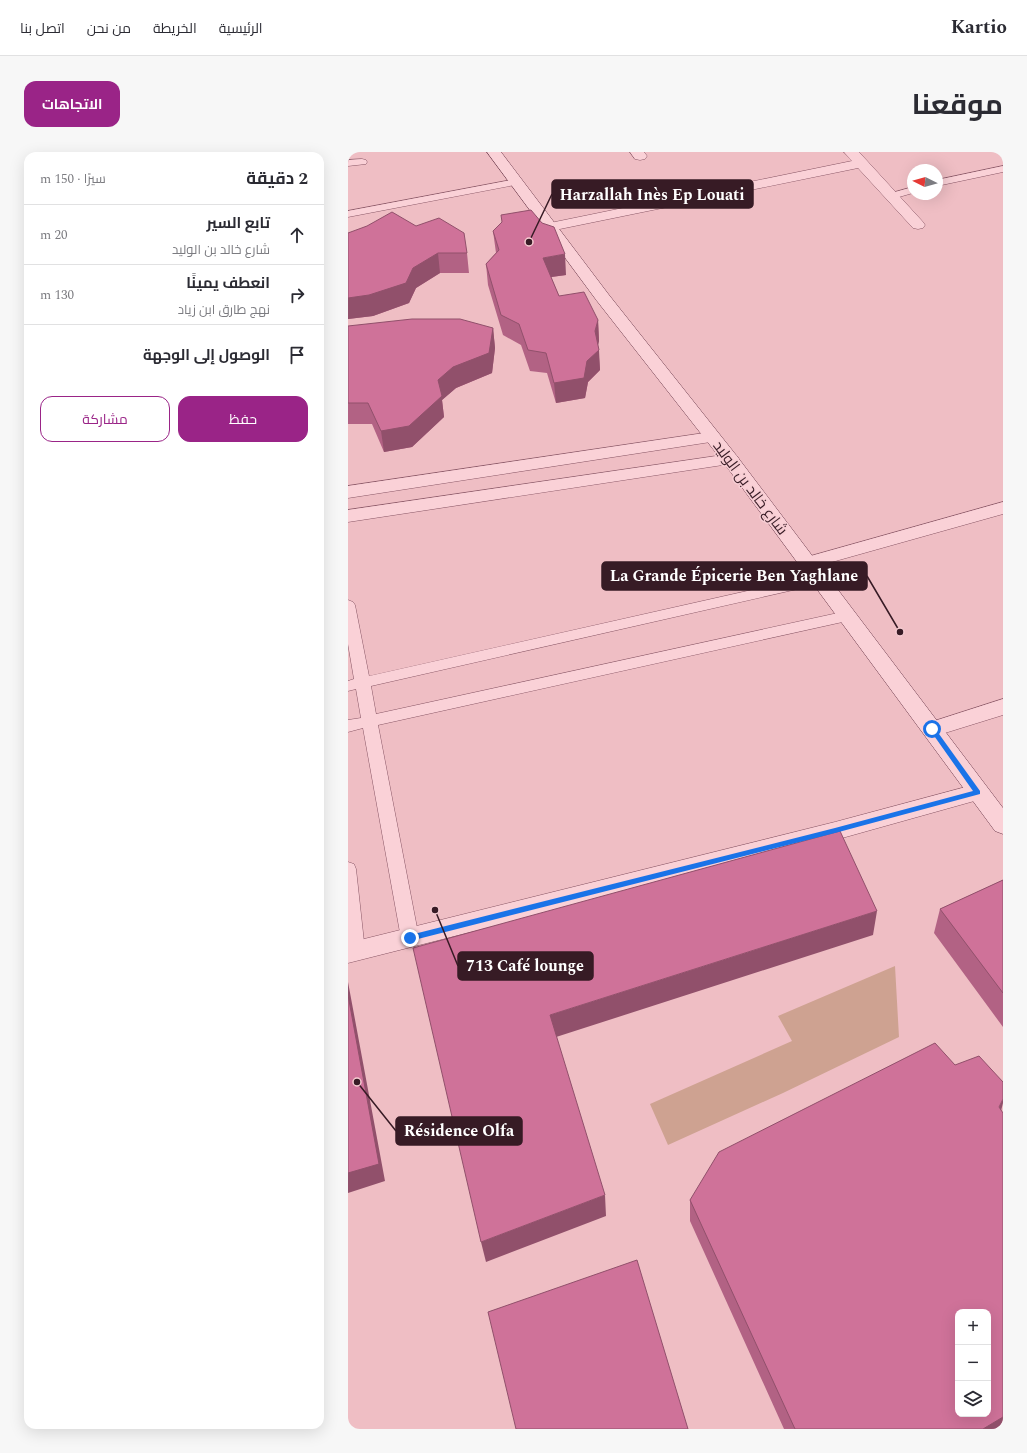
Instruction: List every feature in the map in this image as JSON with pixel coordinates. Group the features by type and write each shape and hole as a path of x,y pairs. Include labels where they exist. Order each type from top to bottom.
{"street":[{"name":"شارع خالد بن الوليد","path":"497,152 516,182 603,298 711,437 730,459 1003,825"},
{"path":"851,152 918,225"},
{"path":"550,227 861,163"},
{"path":"348,492 711,437"},
{"path":"348,516 730,459"},
{"path":"807,563 1003,508"},
{"path":"932,729 1003,707"},
{"path":"352,952 820,834 977,792"}],"lane":[{"path":"348,164 362,162"},
{"path":"943,182 1003,169"},
{"path":"348,214 516,182"},
{"path":"892,196 907,192"},
{"path":"356,685 819,580"},
{"path":"348,604 356,685 371,722 410,938"},
{"path":"348,726 847,616"},
{"path":"348,869 352,952"}],"shaded area":[{"path":"895,966 899,1037 783,1093 668,1145 650,1104 792,1041 778,1016"}],"building":[{"path":"531,210 542,223 554,227 565,254 543,258 559,296 584,292 598,320 595,331 599,350 587,361 584,378 554,383 546,353 528,350 519,324 501,315 486,264 499,250 493,231 502,222 501,215"},
{"path":"392,212 416,226 439,218 464,233 467,253 438,253 413,268 406,283 369,295 348,298 348,233 367,226"},
{"path":"412,319 460,319 493,328 489,353 453,367 438,380 442,396 409,426 381,431 368,403 348,403 348,326"},
{"path":"840,831 877,911 550,1015 605,1195 481,1242 413,948"},
{"path":"1003,880 1003,993 940,909"},
{"path":"348,995 379,1164 348,1173"},
{"path":"935,1043 955,1065 979,1056 1003,1082 1003,1099 999,1107 1003,1113 1003,1417 983,1429 795,1429 690,1200 719,1152"},
{"path":"637,1260 688,1429 516,1429 488,1312"}],"place":[{"name":"Harzallah Inès Ep Louati","path":"529,242"},
{"name":"La Grande Épicerie Ben Yaghlane","path":"900,632"},
{"name":"713 Café lounge","path":"435,910"},
{"name":"Résidence Olfa","path":"357,1082"}],"route":[{"path":"410,938 835,830 977,792 932,729"}]}
